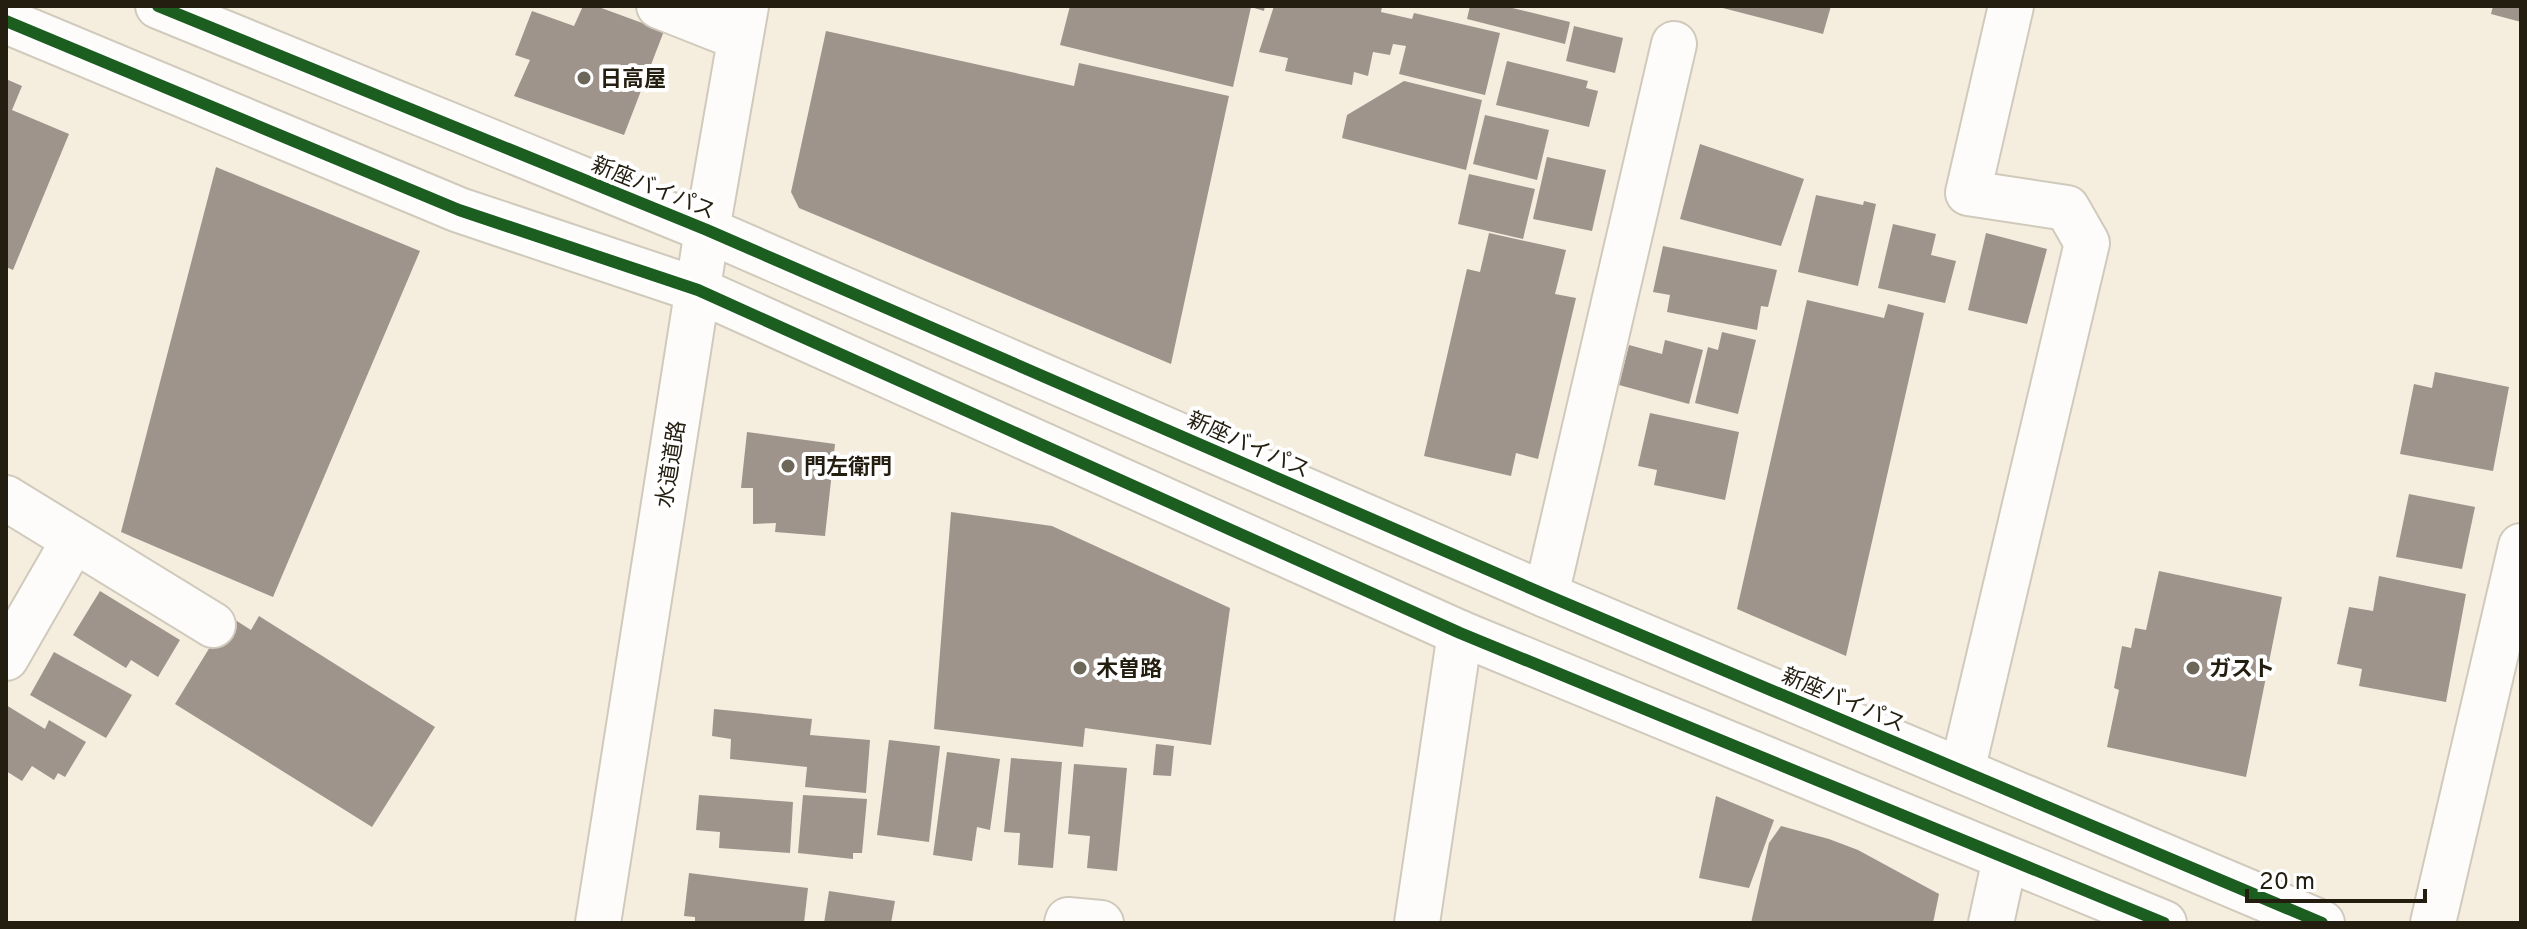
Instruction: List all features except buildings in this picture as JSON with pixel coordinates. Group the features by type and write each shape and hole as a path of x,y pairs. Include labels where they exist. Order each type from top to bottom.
{"main road":[{"name":"新座バイパス","path":"158,6 707,230 1546,595 2322,923"},
{"path":"659,6 743,22"},
{"path":"1962,771 2087,243 2067,208 1968,193 2011,6"},
{"path":"6,21 459,210 698,290 1460,633 2164,923"},
{"name":"水道道路","path":"598,923 707,230 743,22"},
{"path":"1546,595 1674,44"},
{"path":"6,498 213,625"},
{"path":"6,658 74,540"},
{"path":"2433,923 2521,546"},
{"path":"1417,923 1460,633"},
{"path":"1991,923 2005,859"},
{"path":"1067,923 1068,920 1101,923"}],"cycle path":[{"path":"158,6 707,230 1546,595 2322,923"},
{"path":"6,21 459,210 698,290 1460,633 2164,923"}],"place":[{"name":"日高屋","path":"584,78"},
{"name":"門左衛門","path":"788,466"},
{"name":"木曽路","path":"1080,668"},
{"name":"ガスト","path":"2193,668"}]}
